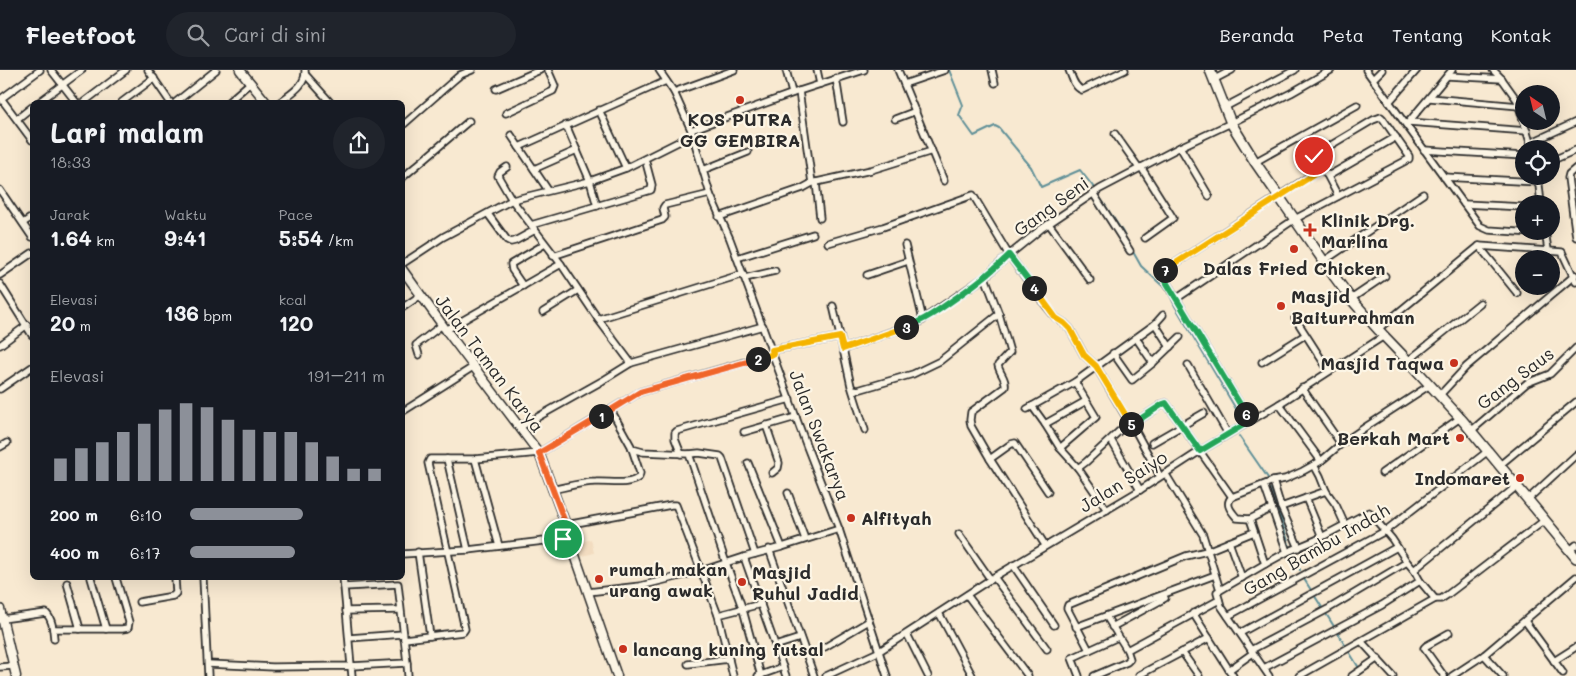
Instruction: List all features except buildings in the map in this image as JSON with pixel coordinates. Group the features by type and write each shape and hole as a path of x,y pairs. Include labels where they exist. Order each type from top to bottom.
{"main road":[{"path":"1210,70 1231,123 1255,162 1351,299 1440,395 1500,465 1527,500 1573,547 1576,558"}],"street":[{"path":"30,137 1,100 40,70"},
{"path":"51,70 74,100"},
{"path":"42,100 82,70"},
{"path":"87,100 126,70"},
{"path":"148,70 169,100"},
{"path":"178,100 216,70"},
{"path":"240,70 264,100"},
{"path":"301,70 328,100"},
{"path":"405,123 460,75 472,70"},
{"path":"496,90 540,70"},
{"path":"506,113 553,91 555,86 548,70"},
{"name":"Jalan Swakarya","path":"660,70 674,92 691,133 710,194 730,239 839,529 887,676"},
{"path":"674,92 734,70"},
{"path":"786,70 792,93"},
{"path":"817,70 820,84"},
{"path":"405,262 443,237 512,200 590,181 626,168 691,133 792,93 855,71 864,70"},
{"path":"898,70 944,181"},
{"path":"904,84 945,70"},
{"path":"992,70 995,83"},
{"path":"1069,70 1076,85 1082,90 1125,70"},
{"path":"1213,80 1232,70"},
{"path":"1225,108 1294,70"},
{"name":"Gang Seni","path":"843,349 923,320 985,277 1009,255 1093,193 1180,147 1290,93 1331,70"},
{"path":"1366,70 1389,102 1408,123 1424,150 1480,226 1486,230 1515,231"},
{"path":"1372,79 1382,70"},
{"path":"1389,102 1417,70"},
{"path":"1408,123 1452,70"},
{"path":"1493,70 1515,97"},
{"path":"282,100 303,82 305,73"},
{"path":"1447,76 1502,79"},
{"path":"125,100 154,78"},
{"path":"836,78 843,122"},
{"path":"519,146 666,81"},
{"path":"230,100 250,83"},
{"path":"799,91 820,218"},
{"path":"1430,98 1515,106"},
{"path":"1255,162 1357,106"},
{"path":"17,119 30,109"},
{"path":"599,110 626,168"},
{"path":"895,119 916,112"},
{"path":"1176,299 1295,219 1410,158 1382,117 1372,120 1315,155 1314,158 1321,170 1327,175 1338,196"},
{"path":"405,175 470,120"},
{"path":"1542,140 1576,122"},
{"path":"1408,123 1515,129"},
{"path":"566,125 590,181 597,206"},
{"path":"1527,130 1530,140"},
{"path":"1115,134 1173,218 1145,238"},
{"path":"511,135 548,190"},
{"path":"1327,175 1396,137"},
{"path":"1180,147 1209,196"},
{"path":"534,168 577,150"},
{"path":"1424,150 1515,155"},
{"path":"1560,157 1576,150"},
{"path":"719,217 803,188 814,182 871,170 932,151"},
{"path":"703,170 748,152"},
{"path":"488,214 507,240 511,242 516,241 533,227 650,190 652,185 645,158"},
{"path":"507,167 498,176 512,200 561,264 598,319 631,363"},
{"path":"1576,168 1569,174 1568,178 1576,237"},
{"path":"1250,421 1162,275 1164,271 1321,170"},
{"path":"1444,177 1515,178"},
{"path":"0,190 30,234"},
{"path":"1093,193 1130,251"},
{"path":"554,256 662,220 665,218 663,208 665,205 710,194"},
{"path":"1324,261 1423,194"},
{"path":"828,243 882,227 973,195 1009,255 1056,318 1066,324 1084,355 1096,366 1130,423 1203,535 1220,590"},
{"path":"1464,204 1515,207"},
{"path":"23,223 30,218"},
{"path":"1049,224 1090,280"},
{"path":"737,258 813,234"},
{"path":"1478,246 1548,250 1547,240"},
{"path":"523,286 512,270 511,264 545,244"},
{"path":"905,245 923,320"},
{"path":"1478,246 1515,290"},
{"name":"Jalan Saiyo","path":"826,676 878,652 1045,545 1107,510 1279,404 1381,333 1478,246"},
{"path":"1560,252 1562,252 1576,282"},
{"path":"0,275 30,255"},
{"path":"867,275 908,261"},
{"path":"419,355 416,345 561,264"},
{"path":"598,319 744,276 776,272"},
{"name":"Jalan Taman Karya","path":"405,273 444,328 539,453 566,525 617,676"},
{"path":"1351,299 1385,276"},
{"path":"1440,395 1466,367 1574,276"},
{"path":"985,277 999,314 1010,352 998,365 1005,385 1004,389 971,412 971,426 1045,545"},
{"path":"0,284 30,331"},
{"path":"543,312 578,290"},
{"path":"405,306 421,295"},
{"path":"1408,361 1480,303"},
{"path":"833,306 852,389 865,430"},
{"path":"852,389 858,390 912,374 940,361 999,314"},
{"path":"1107,510 1078,468 1060,448 1045,424 1029,408 1075,382 1155,324 1163,315"},
{"path":"1295,318 1329,371"},
{"path":"1155,324 1170,347"},
{"path":"0,345 27,326"},
{"path":"520,427 631,363 763,326"},
{"path":"1262,362 1305,335"},
{"path":"349,638 430,636 465,630 428,462 431,459 539,453 640,392 772,352 840,337"},
{"path":"1113,353 1132,380 1153,364 1180,337"},
{"path":"1136,338 1153,364"},
{"name":"Gang Saus","path":"1471,431 1527,383 1550,374 1576,348"},
{"path":"1188,365 1228,434"},
{"path":"405,410 474,367"},
{"path":"0,389 30,368"},
{"path":"1060,448 1096,418 1075,382"},
{"path":"1272,508 1250,519 1237,518 1232,513 1228,500 1273,481 1285,479 1321,461 1341,444 1430,384"},
{"path":"1302,388 1341,444"},
{"path":"681,454 674,437 677,431 790,399"},
{"path":"1045,424 1086,401"},
{"path":"1500,465 1576,402"},
{"path":"1078,468 1130,423 1166,403 1232,497"},
{"path":"1279,404 1321,461"},
{"path":"552,490 596,482 636,480 639,477 640,473 632,449 611,410"},
{"path":"1152,443 1204,412"},
{"path":"744,432 796,416"},
{"path":"1382,473 1460,418"},
{"path":"766,425 779,463 778,468 772,473"},
{"path":"1111,440 1140,490"},
{"path":"990,459 1015,443 1048,492"},
{"path":"0,448 7,444"},
{"path":"632,449 643,452 699,453 722,457 755,554"},
{"name":"Gang Bambu Indah","path":"1228,616 1385,531 1488,451"},
{"path":"689,454 743,610 760,676 783,667"},
{"path":"1527,500 1576,455"},
{"path":"475,458 499,546"},
{"path":"447,459 468,550"},
{"path":"748,463 782,547"},
{"path":"1314,465 1326,491 1336,505 1344,525"},
{"path":"1273,481 1293,550"},
{"path":"1264,485 1272,508 1293,550"},
{"path":"1414,570 1517,486"},
{"path":"1281,507 1326,491"},
{"path":"788,493 805,539"},
{"path":"1306,498 1322,537"},
{"path":"566,525 675,505 679,511 718,616 734,676"},
{"path":"1269,676 1228,616 1217,593 1265,564 1369,512 1435,599"},
{"path":"1250,519 1265,564"},
{"path":"1298,676 1435,599 1447,596 1545,520"},
{"path":"588,592 640,586 701,571 839,529"},
{"path":"1089,650 1067,608 1069,604 1186,556 1208,551 1254,532"},
{"path":"959,534 1047,649"},
{"path":"405,554 468,550 569,538"},
{"path":"1229,542 1242,578"},
{"path":"1240,633 1318,592 1397,547"},
{"path":"769,549 814,676"},
{"path":"418,552 430,636"},
{"path":"744,557 786,676"},
{"path":"1229,670 1252,651 1318,615 1407,562"},
{"path":"1013,566 1054,625"},
{"path":"1076,627 1216,575"},
{"path":"1452,676 1484,655 1576,577"},
{"path":"92,580 106,629"},
{"path":"53,629 126,629 130,625 117,580"},
{"path":"139,602 173,596 176,593 175,580"},
{"path":"203,580 208,676"},
{"path":"343,580 352,676"},
{"path":"344,587 397,581 408,676"},
{"path":"1264,668 1382,605 1420,581"},
{"path":"67,583 80,629"},
{"path":"1112,627 1182,588"},
{"path":"967,595 1028,676"},
{"path":"1127,650 1219,600"},
{"path":"718,616 761,604"},
{"path":"0,609 16,676"},
{"path":"346,611 400,610"},
{"path":"2,619 46,613 49,615 54,639"},
{"path":"939,613 972,675"},
{"path":"1193,613 1233,676"},
{"path":"1094,676 1128,661 1130,658 1106,616"},
{"path":"825,647 869,621"},
{"path":"1525,621 1563,673"},
{"path":"1444,676 1424,648 1449,633"},
{"path":"907,634 928,676"},
{"path":"1079,676 1072,658 1118,637"},
{"path":"775,646 800,638"},
{"path":"1139,675 1209,638"},
{"path":"1361,641 1393,676"},
{"path":"1554,662 1576,646"},
{"path":"1182,652 1198,676"},
{"path":"1484,655 1503,676"},
{"path":"1353,676 1378,658"},
{"path":"688,664 729,659"},
{"path":"208,664 273,667 407,663"},
{"path":"0,667 13,666"}],"shaded area":[{"path":"591,539 594,553 579,557 577,544"}],"waterway":[{"path":"949,70 963,105 959,115 974,136 995,126 999,128 1031,167 1041,187 1080,170 1095,189"},
{"path":"1099,196 1130,246"},
{"path":"1132,250 1141,266 1169,292 1175,306 1242,419"},
{"path":"1239,436 1268,478"},
{"path":"1271,489 1290,547 1300,570"},
{"path":"1304,579 1335,628"},
{"path":"1337,632 1359,668"}],"place":[{"name":"KOS PUTRA GG GEMBIRA","path":"740,100"},
{"name":"Klinik Drg. Marlina","path":"1310,230"},
{"name":"Dalas Fried Chicken","path":"1294,249"},
{"name":"Masjid Baiturrahman","path":"1281,306"},
{"name":"Masjid Taqwa","path":"1454,363"},
{"name":"Berkah Mart","path":"1460,438"},
{"name":"Indomaret","path":"1520,478"},
{"name":"Alfityah","path":"851,518"},
{"name":"rumah makan urang awak","path":"599,579"},
{"name":"Masjid Ruhul Jadid","path":"742,582"},
{"name":"lancang kuning futsal","path":"623,649"}],"route":[{"path":"563,539 569,538 566,525 539,453 640,392 773,354 772,350 840,337 843,349 919,322 985,277 1009,255 1056,318 1063,321 1070,329 1084,355 1096,366 1131,425 1166,403 1200,451 1250,421 1162,273 1321,170 1314,156"}]}
